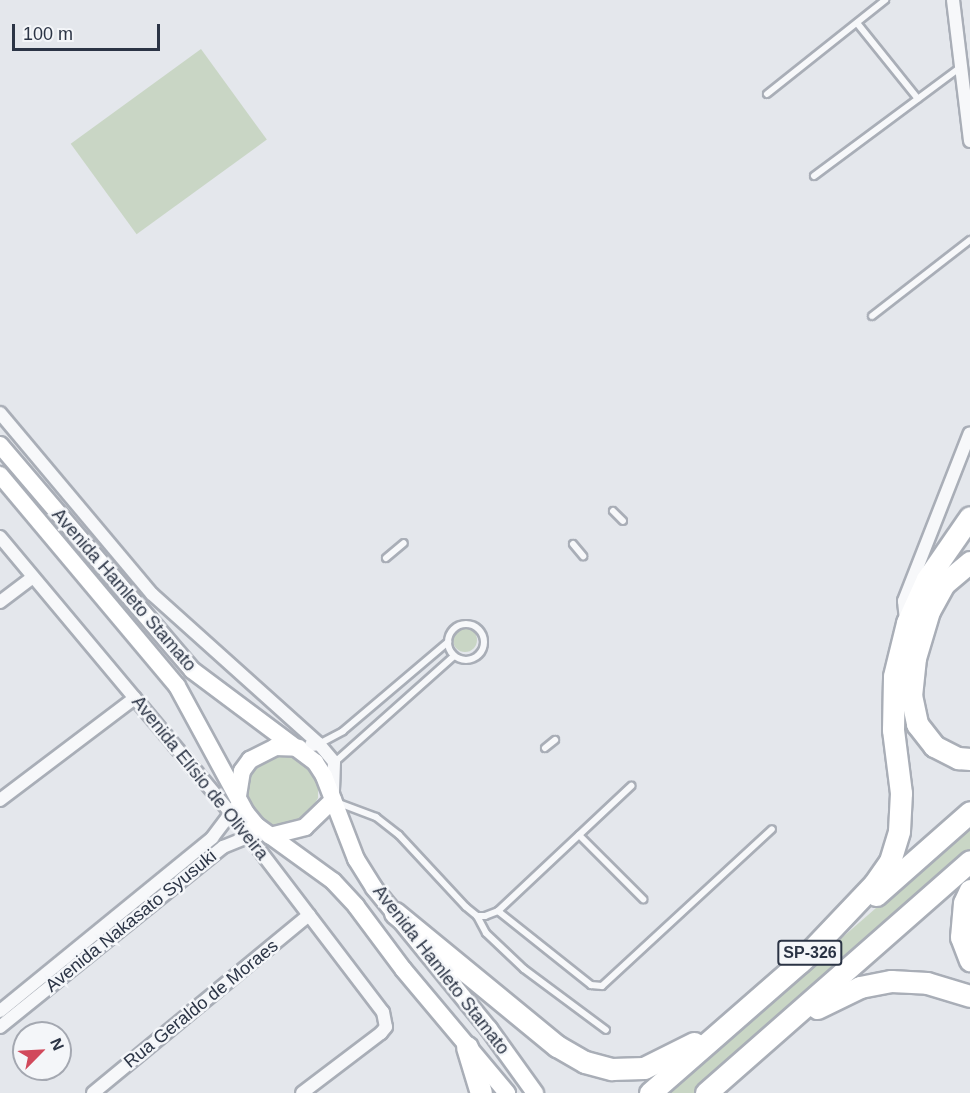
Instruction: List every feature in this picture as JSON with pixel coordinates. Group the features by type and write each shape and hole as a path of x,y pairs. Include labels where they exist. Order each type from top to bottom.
{"highway":[{"path":"799,963 874,884 890,861 899,831 901,793 893,730 894,676 907,623 927,579 970,517"},
{"path":"970,562 944,584 929,611 915,658 912,695 917,724 934,746 958,758 970,759"},
{"name":"SP-326","path":"650,1093 970,812"},
{"name":"SP-326","path":"706,1093 970,861"},
{"path":"970,890 964,903 961,937 970,960"},
{"path":"395,913 557,1046 585,1062 612,1069 644,1068 731,1023"},
{"path":"739,1065 834,996 860,987 891,981 927,983 970,996"},
{"path":"467,1047 481,1093"}],"main road":[{"name":"Avenida Hamleto Stamato","path":"0,445 192,670 299,748 324,776 356,859 395,913 489,1029 536,1093"},
{"name":"Avenida Hamleto Stamato","path":"0,475 177,686 246,813 270,836 333,881 356,906 467,1047 507,1093"},
{"path":"238,797 237,784 250,760 274,747 299,748"},
{"path":"270,836 305,827 333,800"},
{"path":"467,1047 489,1029"}],"street":[{"path":"953,0 970,141"},
{"path":"0,413 152,594 319,744 334,762 333,800"},
{"path":"907,623 904,601 970,433"},
{"name":"Avenida Elísio de Oliveira","path":"0,537 249,835 383,1012 386,1027 302,1093"},
{"path":"0,602 33,577"},
{"path":"0,800 135,698"},
{"path":"299,748 319,744"},
{"name":"Avenida Nakasato Syusuki","path":"0,1011 212,838 232,814 238,797"},
{"name":"Avenida Nakasato Syusuki","path":"0,1027 223,847 249,835 270,836"},
{"path":"142,895 151,905"},
{"name":"Rua Geraldo de Moraes","path":"93,1093 309,915"}],"lane":[{"path":"767,94 885,0"},
{"path":"856,23 918,99"},
{"path":"814,176 961,67"},
{"path":"872,316 970,240"},
{"path":"613,511 623,521"},
{"path":"386,558 404,543"},
{"path":"573,544 583,556"},
{"path":"319,744 343,731 448,642 453,629 464,624 478,628 483,636 482,650 474,658 454,656 334,762"},
{"path":"448,642 454,656"},
{"path":"545,748 555,740"},
{"path":"477,916 498,911 631,786"},
{"path":"333,800 376,817 399,835 477,916 486,933 524,969 606,1030"},
{"path":"498,911 591,986 602,987 772,830"},
{"path":"579,835 643,899"}],"green space":[{"path":"201,49 267,140 137,234 71,144"},
{"path":"465,628 474,631 477,640 474,649 465,652 456,649 453,640 456,631"},
{"path":"287,752 311,767 318,782 318,798 306,818 277,828 262,823 242,793 254,761"},
{"path":"970,826 970,852 696,1093 664,1093"}]}
